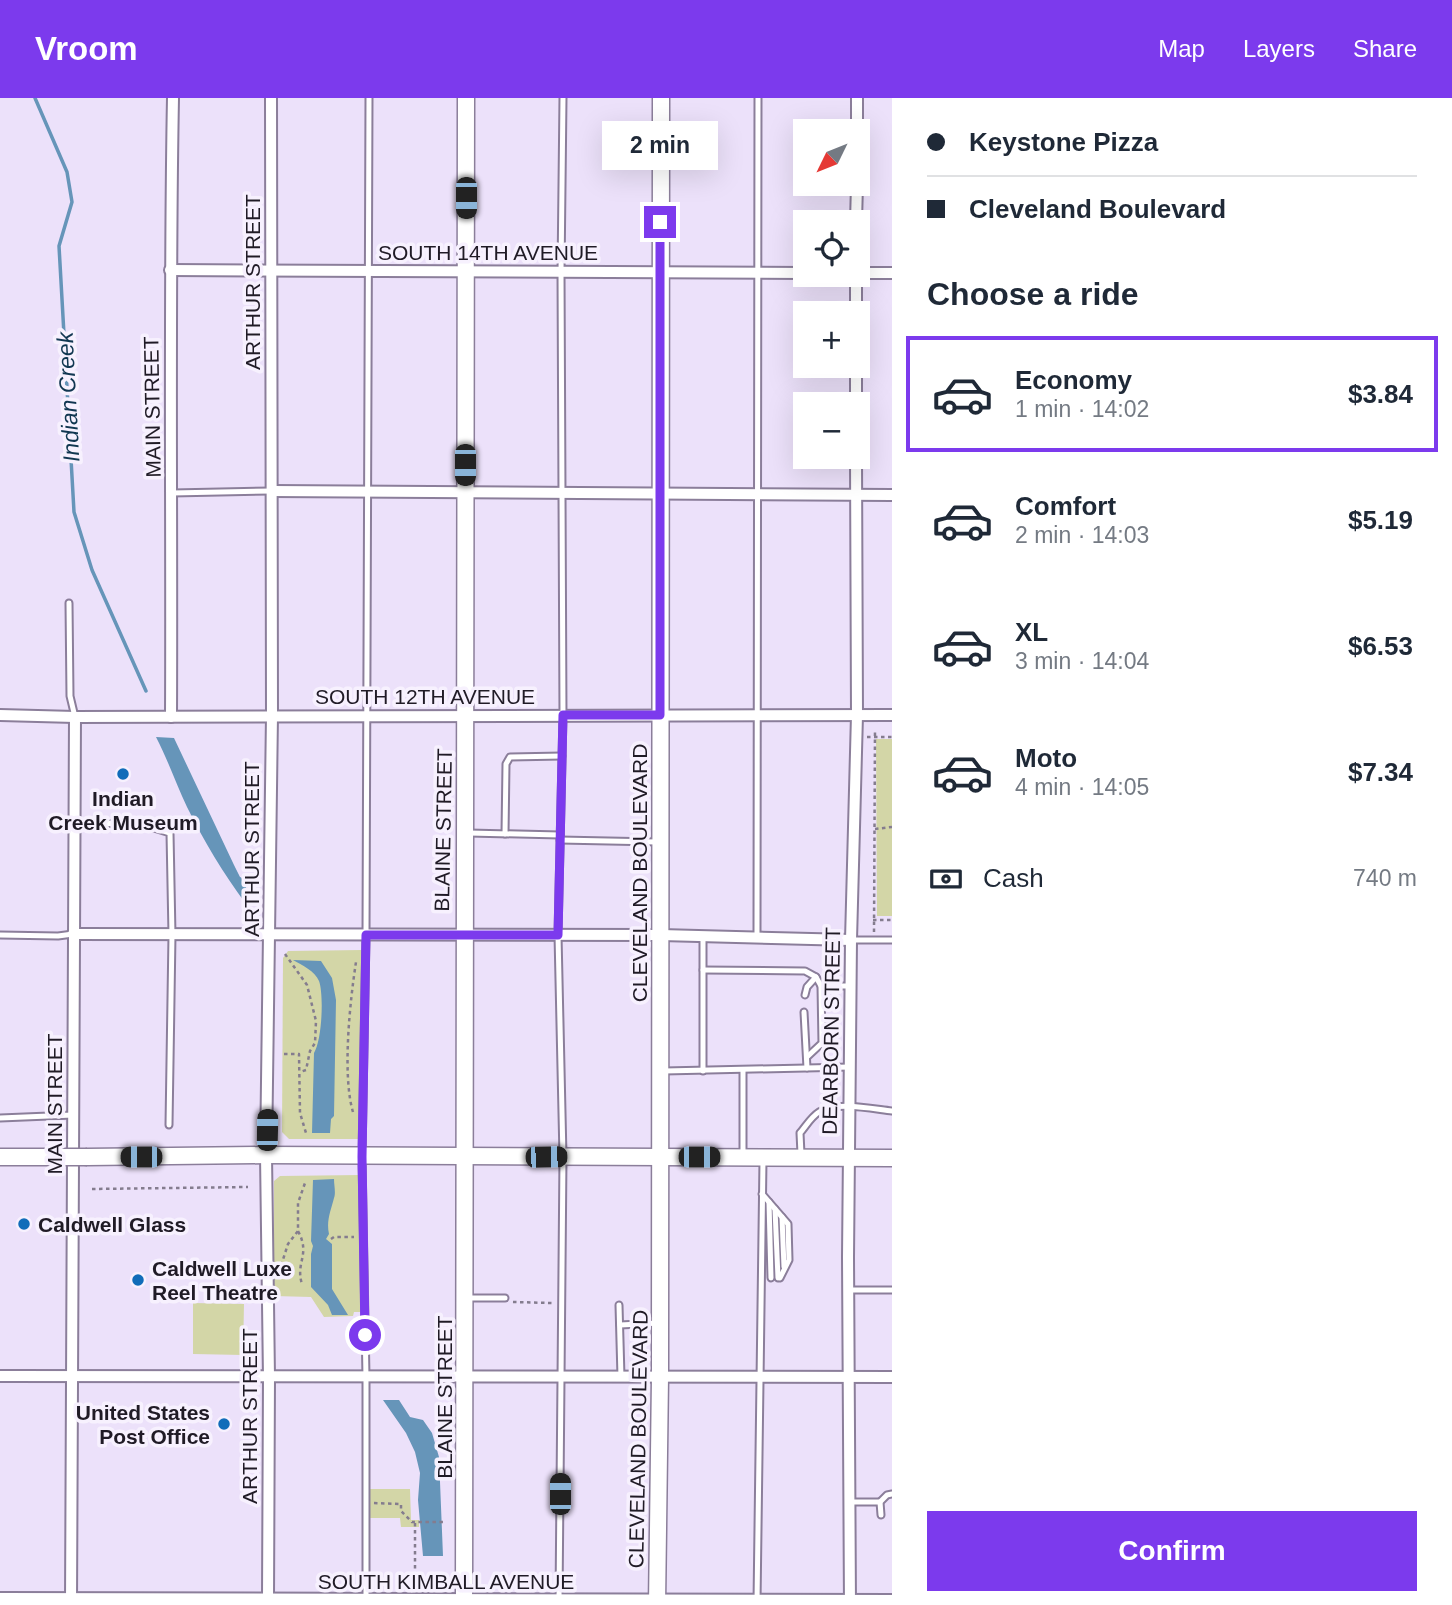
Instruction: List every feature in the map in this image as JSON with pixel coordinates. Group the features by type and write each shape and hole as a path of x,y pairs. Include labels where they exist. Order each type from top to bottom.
{"main road":[{"name":"BLAINE STREET","path":"464,1603 466,98"},
{"name":"CLEVELAND BOULEVARD","path":"657,1603 660,1377 661,98"},
{"path":"0,1157 266,1155 892,1158"}],"street":[{"name":"MAIN STREET","path":"171,717 170,270 173,98"},
{"name":"ARTHUR STREET","path":"268,1599 266,1155 272,715 271,98"},
{"path":"857,98 857,119"},
{"name":"SOUTH 14TH AVENUE","path":"170,270 793,273"},
{"path":"870,274 892,273"},
{"name":"DEARBORN STREET","path":"850,1603 849,1107 857,715 856,469"},
{"path":"272,491 892,495"},
{"name":"SOUTH 12TH AVENUE","path":"0,715 892,715"},
{"name":"MAIN STREET","path":"71,1602 75,717"},
{"path":"73,934 661,935 851,940"},
{"path":"0,1376 892,1377"},
{"name":"SOUTH KIMBALL AVENUE","path":"0,1599 71,1602 268,1599 464,1603 892,1601"}],"lane":[{"path":"366,1602 362,1157 366,935 369,98"},
{"path":"559,1603 563,1157 558,935 563,715 563,98"},
{"path":"757,936 758,98"},
{"path":"172,493 272,491"},
{"name":"MAIN STREET","path":"69,603 70,696 75,717"},
{"path":"505,834 506,764 510,757 562,756"},
{"path":"74,823 141,824 170,833 172,935 169,1125"},
{"path":"464,833 660,842"},
{"path":"0,935 73,934"},
{"path":"703,936 703,1070"},
{"path":"851,940 892,940"},
{"path":"703,970 805,971 816,977 821,986 822,1043 807,1057"},
{"path":"805,995 807,987 816,977"},
{"path":"821,986 850,986"},
{"path":"804,1012 807,1068"},
{"path":"660,1071 850,1067"},
{"path":"743,1070 743,1157"},
{"path":"801,1157 800,1133 819,1112 828,1108 849,1107 892,1111"},
{"path":"0,1118 74,1115"},
{"path":"757,1602 763,1157"},
{"path":"762,1194 788,1224 789,1260 776,1278"},
{"path":"769,1202 776,1278"},
{"path":"775,1209 776,1278"},
{"path":"849,1290 892,1290"},
{"path":"466,1298 505,1300"},
{"path":"620,1305 621,1377"},
{"path":"620,1325 660,1323"},
{"path":"881,1515 880,1502 887,1494 892,1494"},
{"path":"850,1503 880,1502"}],"path":[{"path":"874,940 875,729"},
{"path":"867,737 892,737"},
{"path":"874,829 892,826 892,821"},
{"path":"873,920 892,920"},
{"path":"285,954 307,985 316,1021 315,1043 310,1051 306,1070 300,1072"},
{"path":"355,1115 348,1089 356,957"},
{"path":"284,1054 299,1054 300,1113 306,1133"},
{"path":"302,1284 300,1271 305,1251 298,1231 298,1203 305,1183"},
{"path":"92,1189 248,1187"},
{"path":"279,1272 289,1244 298,1231"},
{"path":"331,1239 363,1237"},
{"path":"505,1300 562,1303"},
{"path":"367,1503 401,1504 401,1511 411,1522 443,1522"},
{"path":"415,1580 417,1522"}],"green space":[{"path":"876,739 892,739 892,916 877,916"},
{"path":"362,950 360,1139 289,1139 282,1132 283,958 288,951"},
{"path":"360,1175 360,1312 354,1312 353,1316 324,1317 311,1297 274,1296 274,1181 280,1176"},
{"path":"193,1303 244,1304 243,1355 193,1354"},
{"path":"370,1489 410,1489 411,1520 419,1520 419,1527 401,1527 400,1518 370,1518"}],"water":[{"path":"156,737 174,738 240,877 246,880 246,904 200,832"},
{"path":"293,960 321,961 332,978 336,1000 334,1116 331,1119 330,1133 312,1133 314,1053 320,1028 321,988 315,974"},
{"path":"334,1179 335,1196 326,1239 332,1244 332,1289 348,1315 332,1315 328,1305 311,1287 313,1180"},
{"path":"383,1400 399,1400 410,1417 423,1420 432,1433 439,1457 443,1556 423,1556 418,1500 420,1473 415,1452 406,1433"}],"waterway":[{"name":"Indian Creek","path":"35,98 67,172 72,202 59,246 74,512 92,570 146,691"}],"place":[{"name":"Indian Creek Museum","path":"123,774"},
{"name":"Caldwell Glass","path":"24,1224"},
{"name":"Caldwell Luxe Reel Theatre","path":"138,1280"},
{"name":"United States Post Office","path":"224,1424"}],"route":[{"path":"365,1335 362,1157 366,935 558,935 563,715 660,715 660,222"}]}
